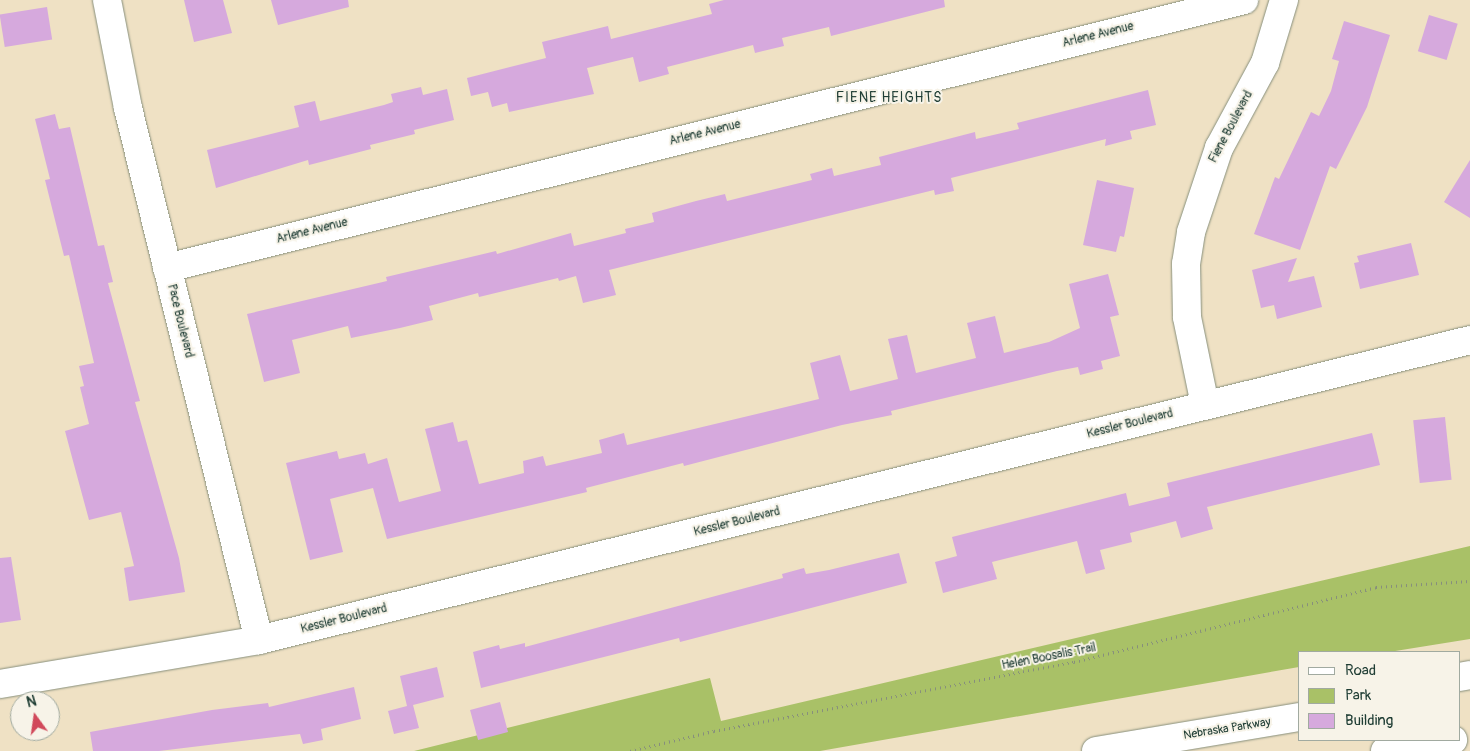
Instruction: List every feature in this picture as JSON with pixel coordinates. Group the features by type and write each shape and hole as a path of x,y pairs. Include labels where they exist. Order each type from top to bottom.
{"street":[{"name":"Pace Boulevard","path":"107,0 119,68 259,640"},
{"name":"Arlene Avenue","path":"167,268 1244,0"},
{"name":"Fiene Boulevard","path":"1205,405 1187,317 1186,264 1191,232 1219,148 1265,63 1284,0"},
{"name":"Kessler Boulevard","path":"0,684 259,640 1470,340"},
{"name":"Nebraska Parkway","path":"1096,751 1298,716"},
{"path":"1385,751 1447,741"}],"path":[{"name":"Helen Boosalis Trail","path":"630,751 714,731 1074,662 1376,587 1470,581"}],"green space":[{"path":"1470,546 1470,639 1395,651 1298,651 1298,667 820,751 414,751 710,678 721,721"}],"building":[{"path":"184,0 223,0 232,33 194,42"},
{"path":"271,0 348,0 349,7 278,25"},
{"path":"724,0 944,0 945,7 831,36 829,27 782,38 784,46 755,53 753,45 667,67 669,74 639,82 633,57 587,68 594,94 509,112 507,103 492,107 488,92 471,96 467,78 546,58 542,42 608,26 611,39 712,14 709,4"},
{"path":"47,7 52,40 5,47 0,14"},
{"path":"1429,15 1458,24 1447,60 1418,51"},
{"path":"1344,21 1390,35 1367,107 1336,169 1330,166 1300,250 1254,234 1275,177 1279,179 1311,112 1319,116 1331,91 1339,61 1332,59"},
{"path":"421,87 423,95 447,89 454,120 414,130 415,134 370,145 371,149 309,165 308,160 216,188 207,150 299,127 294,106 315,101 320,121 393,102 391,94"},
{"path":"1148,90 1156,125 1130,131 1132,139 1105,146 1106,139 951,178 954,191 935,195 934,190 609,270 616,295 583,303 576,276 559,281 558,278 479,297 478,293 429,306 433,320 400,328 351,338 348,326 292,340 300,373 264,382 247,314 387,281 386,277 496,251 497,254 571,233 574,246 626,233 625,229 654,222 652,213 696,201 725,194 727,201 812,180 810,174 832,168 834,176 881,165 879,157 975,132 976,139 1019,129 1017,123"},
{"path":"55,114 59,129 70,127 98,246 104,245 113,282 108,283 140,401 135,402 179,558 185,592 129,601 124,568 134,566 121,512 89,520 65,431 89,424 80,387 84,386 79,366 94,363 69,255 64,256 45,180 50,179 35,119"},
{"path":"1470,160 1470,218 1444,202"},
{"path":"1097,180 1134,188 1124,237 1120,236 1116,252 1083,245"},
{"path":"1411,243 1419,275 1360,289 1354,263 1359,262 1357,256"},
{"path":"1297,258 1288,282 1314,276 1322,307 1277,319 1274,305 1261,308 1252,270"},
{"path":"1108,274 1119,315 1110,317 1120,356 1101,361 1103,369 1080,375 1078,367 1057,371 891,411 892,415 842,425 684,466 683,463 586,488 587,492 387,539 373,488 330,499 343,552 310,560 286,463 337,451 339,459 365,453 368,464 387,458 399,502 441,491 425,429 453,422 458,442 467,440 479,484 524,473 523,461 543,456 546,466 602,453 599,440 624,433 627,445 819,399 810,363 840,355 850,391 898,379 888,339 907,335 916,373 976,358 967,323 995,316 1004,353 1049,342 1080,328 1069,284"},
{"path":"1445,417 1452,480 1420,483 1413,420"},
{"path":"1372,433 1380,465 1207,507 1213,529 1181,538 1176,521 1130,533 1132,542 1100,550 1105,569 1086,574 1077,541 992,562 997,579 943,593 935,562 957,556 952,537 1126,493 1129,506 1170,496 1167,483"},
{"path":"899,553 907,583 680,642 679,638 481,688 473,652 499,645 500,649 525,643 525,647 783,578 782,574 804,568 806,574"},
{"path":"11,557 21,620 0,623 0,558"},
{"path":"437,667 444,697 413,705 419,728 394,734 388,711 407,706 400,676"},
{"path":"354,687 361,719 321,729 323,740 303,744 300,734 159,751 93,751 90,732 212,710 268,703 269,707"},
{"path":"500,702 508,732 478,740 470,710"}],"district":[{"name":"FIENE HEIGHTS","path":"889,98"}]}
